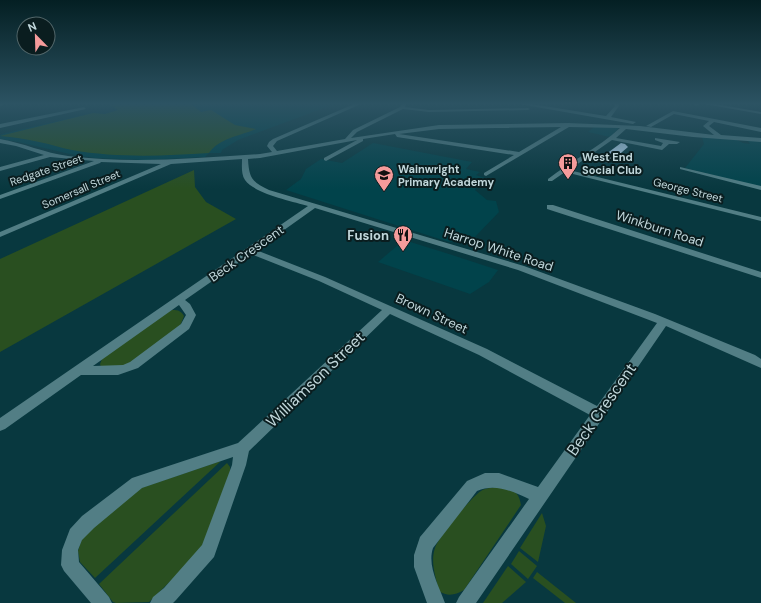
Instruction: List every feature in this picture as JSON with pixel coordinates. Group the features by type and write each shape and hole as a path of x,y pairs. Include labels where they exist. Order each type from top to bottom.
{"street":[{"path":"276,153 270,146 271,143 293,132"},
{"path":"348,139 350,135 356,132"},
{"path":"0,142 17,144 50,155 99,161 170,162 245,157 276,153 391,132"},
{"path":"486,174 556,132"},
{"path":"550,180 562,170 613,139 620,132"},
{"path":"673,132 761,140"},
{"path":"714,132 720,137"},
{"path":"386,133 520,154"},
{"path":"326,159 370,136"},
{"path":"613,139 662,148 668,152"},
{"path":"658,139 667,142 677,142"},
{"path":"662,148 667,142"},
{"path":"0,169 50,155"},
{"name":"Harrop White Road","path":"245,157 245,175 249,182 267,191 521,268 650,316 751,358 761,364"},
{"name":"Redgate Street","path":"0,197 92,165 99,161"},
{"name":"Somersall Street","path":"0,235 164,166 170,162"},
{"path":"682,168 761,188"},
{"name":"George Street","path":"562,170 761,219"},
{"name":"Beck Crescent","path":"0,425 313,206"},
{"name":"Winkburn Road","path":"550,207 761,275"},
{"name":"Brown Street","path":"249,250 322,279 484,352 598,413"},
{"path":"78,370 118,371 134,365 190,321 191,315 186,306 178,300"},
{"name":"Williamson Street","path":"103,603 70,564 70,550 76,535 88,522 137,483 223,453 242,448 389,309"},
{"name":"Beck Crescent","path":"465,603 663,322"},
{"path":"159,603 170,594 208,551 239,465 242,448"},
{"path":"436,603 423,567 422,555 426,543 472,486 485,480 499,480 521,487 540,496"}],"shaded area":[{"path":"259,132 238,140 222,150 221,153 209,153 205,157 145,160 95,158 0,139 0,135 6,133"},
{"path":"589,132 615,132 610,137"},
{"path":"702,137 737,140 750,144 748,141 761,141 761,187 685,168 704,144"},
{"name":"Wainwright Primary Academy","path":"373,143 472,162 466,169 480,172 476,175 485,178 475,190 487,200 496,201 499,212 473,239 449,242 286,190 301,179 306,169 321,159 342,163"},
{"path":"404,240 498,270 489,282 470,294 378,262"}],"green space":[{"path":"16,132 247,132 218,144 209,153 157,155 89,153 29,140 0,136"},
{"path":"194,170 195,187 206,202 236,219 0,352 0,259"},
{"path":"172,310 180,311 184,316 180,326 141,356 124,366 101,367 100,364 102,359 167,312"},
{"path":"221,461 95,578 80,562 78,551 82,538 135,490"},
{"path":"227,463 230,467 230,473 201,551 149,602 113,602 99,584"},
{"path":"496,487 516,493 520,499 521,505 464,590 452,595 442,593 439,591 433,564 437,543 455,518 476,495 484,489"},
{"path":"542,513 546,526 538,562 520,548"},
{"path":"519,551 537,566 528,579 511,564"},
{"path":"508,566 526,582 502,603 483,603"},
{"path":"537,572 576,603 565,603 533,578"}],"building":[{"path":"621,143 628,147 609,163 598,160"}],"place":[{"name":"West End Social Club","path":"568,180"},
{"name":"Wainwright Primary Academy","path":"384,192"},
{"name":"Fusion","path":"403,252"}]}
